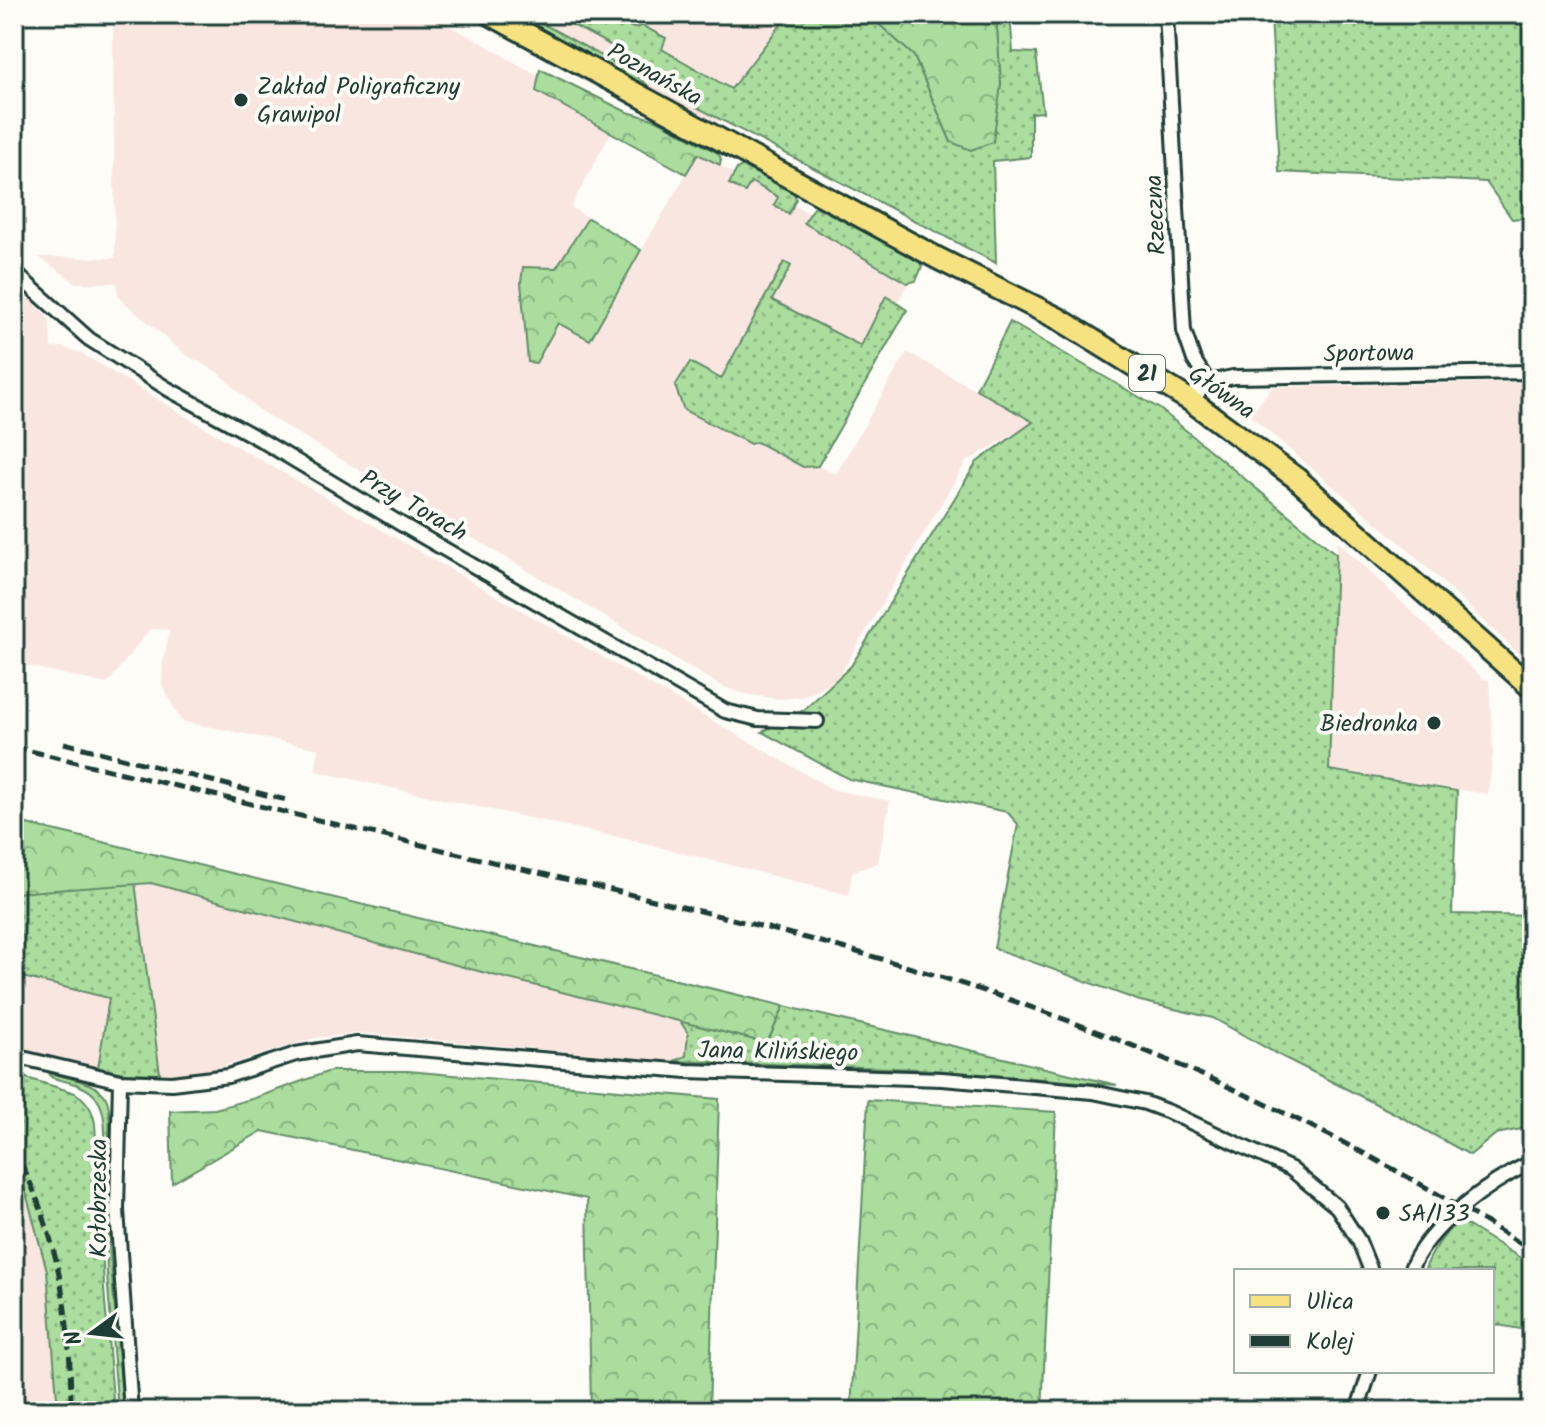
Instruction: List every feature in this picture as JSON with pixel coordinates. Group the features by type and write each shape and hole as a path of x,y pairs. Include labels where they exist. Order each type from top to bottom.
{"main road":[{"name":"Poznańska","path":"490,14 710,134"},
{"name":"Główna","path":"710,134 937,258 1059,319 1191,401 1296,478 1532,688"}],"street":[{"name":"Rzeczna","path":"1166,14 1184,331 1194,360 1208,382"},
{"name":"Przy Torach","path":"14,272 89,339 168,389 725,711 758,719 817,721"},
{"name":"Sportowa","path":"1208,382 1233,377 1532,372"},
{"path":"1191,401 1208,382"},
{"name":"Jana Kilińskiego","path":"14,1056 120,1081 172,1083 228,1076 315,1049 357,1044 687,1071 865,1075 1093,1092 1145,1103 1169,1112 1291,1169 1337,1207 1359,1241 1370,1269"},
{"name":"Kołobrzeska","path":"120,1081 117,1210 131,1411"},
{"path":"1411,1269 1421,1248 1449,1219 1494,1184 1532,1162"},
{"path":"1357,1411 1369,1373"}],"shaded area":[{"path":"113,14 426,14 479,41 616,123 571,207 588,218 533,310 589,340 698,154 915,270 835,419 732,418 826,470 836,474 907,352 1034,422 966,462 838,678 801,697 778,699 745,694 721,686 260,411 216,371 186,355 118,297 117,283 76,283 39,257 115,258"},
{"path":"511,14 799,14 717,123"},
{"path":"14,297 31,299 50,320 51,348 62,347 81,353 205,428 819,782 834,790 890,801 878,863 852,872 849,895 635,841 315,771 319,749 181,721 162,685 170,630 150,629 107,684 14,663"},
{"path":"1532,382 1532,653 1526,661 1403,545 1250,416 1272,387"},
{"path":"1337,541 1483,679 1489,680 1493,752 1488,794 1329,770"},
{"path":"135,882 151,883 493,975 680,1021 688,1033 686,1057 674,1061 360,1033 315,1038 211,1070 160,1074"},
{"path":"14,975 109,998 98,1068 14,1048"},
{"path":"23,1181 47,1271 58,1411 14,1411 14,1184"},
{"path":"1532,1337 1532,1411 1518,1411"}],"green space":[{"path":"506,14 525,14 635,74 655,92"},
{"path":"552,14 606,14 633,28 643,26 666,38 662,49 731,89 789,14 868,14 914,56 951,142 1001,85 996,14 1010,14 1013,52 1036,53 1043,112 1031,113 1031,157 993,161 996,263 683,100 642,62"},
{"path":"868,14 996,14 1001,85 993,142 971,150 951,142 914,56"},
{"path":"1271,14 1532,14 1532,217 1512,219 1486,182 1279,172"},
{"path":"540,69 627,112 657,120 718,153 720,165 698,154 686,174 536,91"},
{"path":"742,166 794,193 796,199 789,214 774,205 778,197 751,182 745,192 729,184"},
{"path":"815,206 919,261 922,267 916,281 907,283 804,223"},
{"path":"588,218 641,250 590,340 558,323 536,363 528,362 521,282 523,267 556,268"},
{"path":"784,262 791,266 772,300 861,346 886,296 907,310 818,466 803,467 757,442 750,444 684,410 675,386 690,362 721,379"},
{"path":"1010,322 1160,409 1336,554 1329,770 1457,791 1452,914 1532,916 1532,1127 1496,1134 1470,1155 1213,1018 1140,1001 994,948 1018,824 1007,812 849,779 762,732 804,710 851,666 977,462 1033,422 976,389"},
{"path":"14,821 784,1006 767,1043 493,975 151,883 14,893"},
{"path":"135,882 160,1074 124,1073 98,1068 109,998 14,975 14,893"},
{"path":"784,1006 1117,1085 920,1069 674,1061 686,1056 688,1033 680,1021 767,1043"},
{"path":"330,1071 408,1071 719,1099 709,1411 591,1411 587,1199 262,1131 172,1183 170,1111 215,1109"},
{"path":"49,1073 87,1084 105,1096 110,1119 108,1158 105,1155 104,1116 97,1099 82,1087 51,1077"},
{"path":"14,1074 75,1093 84,1099 93,1116 114,1411 58,1411 47,1271 23,1182 14,1184"},
{"path":"868,1100 1056,1112 1042,1411 851,1411"},
{"path":"105,1173 108,1173 107,1214 123,1411 118,1411 107,1275"},
{"path":"1459,1220 1532,1265 1532,1331 1494,1324 1494,1269 1425,1269 1448,1231"}],"railway":[{"path":"64,743 286,800"},
{"path":"14,747 741,921 978,989 1122,1041 1263,1103 1400,1173 1532,1251"},
{"path":"14,1149 42,1212 59,1276 65,1308 71,1411"}],"place":[{"name":"Zakład Poligraficzny Grawipol","path":"241,100"},
{"name":"Biedronka","path":"1434,723"},
{"name":"SA/133","path":"1383,1213"}]}
